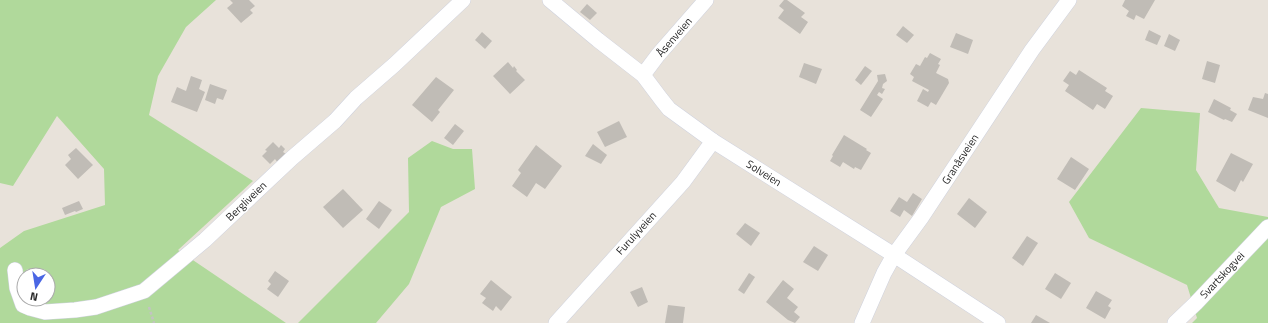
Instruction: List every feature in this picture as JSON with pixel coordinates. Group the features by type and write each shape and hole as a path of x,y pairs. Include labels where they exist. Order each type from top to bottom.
{"street":[{"name":"Bergliveien","path":"15,270 17,288 23,304 30,308 45,312 96,307 144,291 205,240 292,158 335,121 356,98 394,65 463,0"},
{"name":"Solveien","path":"550,0 643,75 669,109 713,141 894,255 998,323"},
{"name":"Åsenveien","path":"643,75 658,55 706,0"},
{"name":"Granåsveien","path":"862,323 894,255 921,218 1032,50 1069,0"},
{"name":"Furulyveien","path":"556,323 683,182 713,141"},
{"name":"Svartskogvei","path":"1175,323 1268,227"}],"green space":[{"path":"0,0 216,0 186,27 158,76 149,115 253,181 178,250 286,323 0,323 0,248 24,231 105,205 104,169 57,116 13,186 0,183"},
{"path":"1141,108 1200,113 1196,170 1219,208 1268,217 1268,323 1192,323 1197,318 1187,285 1089,238 1069,202"},
{"path":"432,141 453,149 472,149 475,189 441,207 409,284 376,323 298,323 409,212 408,158"}],"building":[{"path":"230,0 249,0 255,6 250,10 253,13 241,23 227,8 233,3"},
{"path":"784,0 787,0 805,13 801,17 808,22 800,34 778,18 784,10 779,6"},
{"path":"1125,0 1155,0 1144,19 1136,15 1134,20 1126,16 1129,11 1122,6"},
{"path":"587,4 597,13 590,20 580,12"},
{"path":"903,26 914,35 907,43 896,35"},
{"path":"1149,30 1161,36 1157,45 1145,40"},
{"path":"482,32 492,41 485,49 475,40"},
{"path":"956,33 973,40 968,54 950,47"},
{"path":"1169,34 1180,40 1175,51 1164,46"},
{"path":"930,53 941,59 936,73 948,79 949,83 936,105 931,102 928,107 917,101 923,89 928,92 929,90 912,81 914,77 910,74 916,64 920,66 925,57 927,58"},
{"path":"1207,61 1220,65 1215,83 1202,79"},
{"path":"508,62 513,68 514,66 517,70 516,71 525,80 510,94 493,76"},
{"path":"804,63 822,69 816,84 799,77"},
{"path":"865,66 872,71 861,85 855,80"},
{"path":"1079,70 1107,88 1105,91 1113,96 1105,109 1097,104 1093,110 1065,91 1069,85 1063,81 1070,71 1076,75"},
{"path":"885,74 887,81 883,84 882,88 885,89 882,94 879,92 877,95 883,99 871,117 860,110 878,81 877,75"},
{"path":"191,76 202,80 199,89 205,92 197,112 171,102 177,87 186,91"},
{"path":"436,77 454,90 438,110 440,112 432,122 412,105"},
{"path":"210,84 227,90 223,100 217,98 215,104 205,100"},
{"path":"1265,93 1268,94 1268,118 1248,110 1253,97 1263,99"},
{"path":"1214,99 1231,108 1230,110 1237,114 1232,122 1225,119 1224,120 1208,112"},
{"path":"619,121 627,137 605,147 597,132"},
{"path":"455,124 464,131 453,145 444,138"},
{"path":"844,135 871,153 861,170 855,167 854,169 843,162 840,167 830,161"},
{"path":"273,142 279,148 281,145 285,149 283,152 286,154 278,163 275,159 270,164 262,156 267,151 265,150"},
{"path":"593,144 607,155 601,164 585,156"},
{"path":"536,145 562,166 545,189 536,183 527,197 512,186 521,173 518,170"},
{"path":"76,148 93,165 78,179 65,165 71,159 68,155"},
{"path":"1231,153 1253,164 1243,182 1241,180 1235,192 1216,181"},
{"path":"1071,157 1089,169 1075,190 1057,179"},
{"path":"343,189 363,210 343,228 323,207"},
{"path":"913,193 922,199 912,216 904,210 900,217 890,211 899,197 907,202"},
{"path":"969,198 987,212 975,228 957,214"},
{"path":"79,201 83,209 65,215 62,208"},
{"path":"379,201 392,210 379,229 366,219"},
{"path":"745,223 760,233 751,246 736,234"},
{"path":"1027,236 1038,243 1023,266 1012,258"},
{"path":"814,246 828,255 818,271 803,262"},
{"path":"275,271 289,281 278,297 267,289 271,284 268,281"},
{"path":"749,273 755,277 744,294 738,290"},
{"path":"1055,273 1071,283 1061,299 1045,289"},
{"path":"491,280 512,297 501,311 496,306 493,311 482,303 486,298 480,294"},
{"path":"783,280 794,289 787,298 798,307 794,312 800,317 795,323 788,320 766,302"},
{"path":"642,287 648,302 638,307 630,292"},
{"path":"1096,291 1112,300 1108,306 1111,308 1105,319 1086,308"},
{"path":"668,305 685,307 683,323 665,323"},
{"path":"1036,315 1050,323 1031,323"}]}
